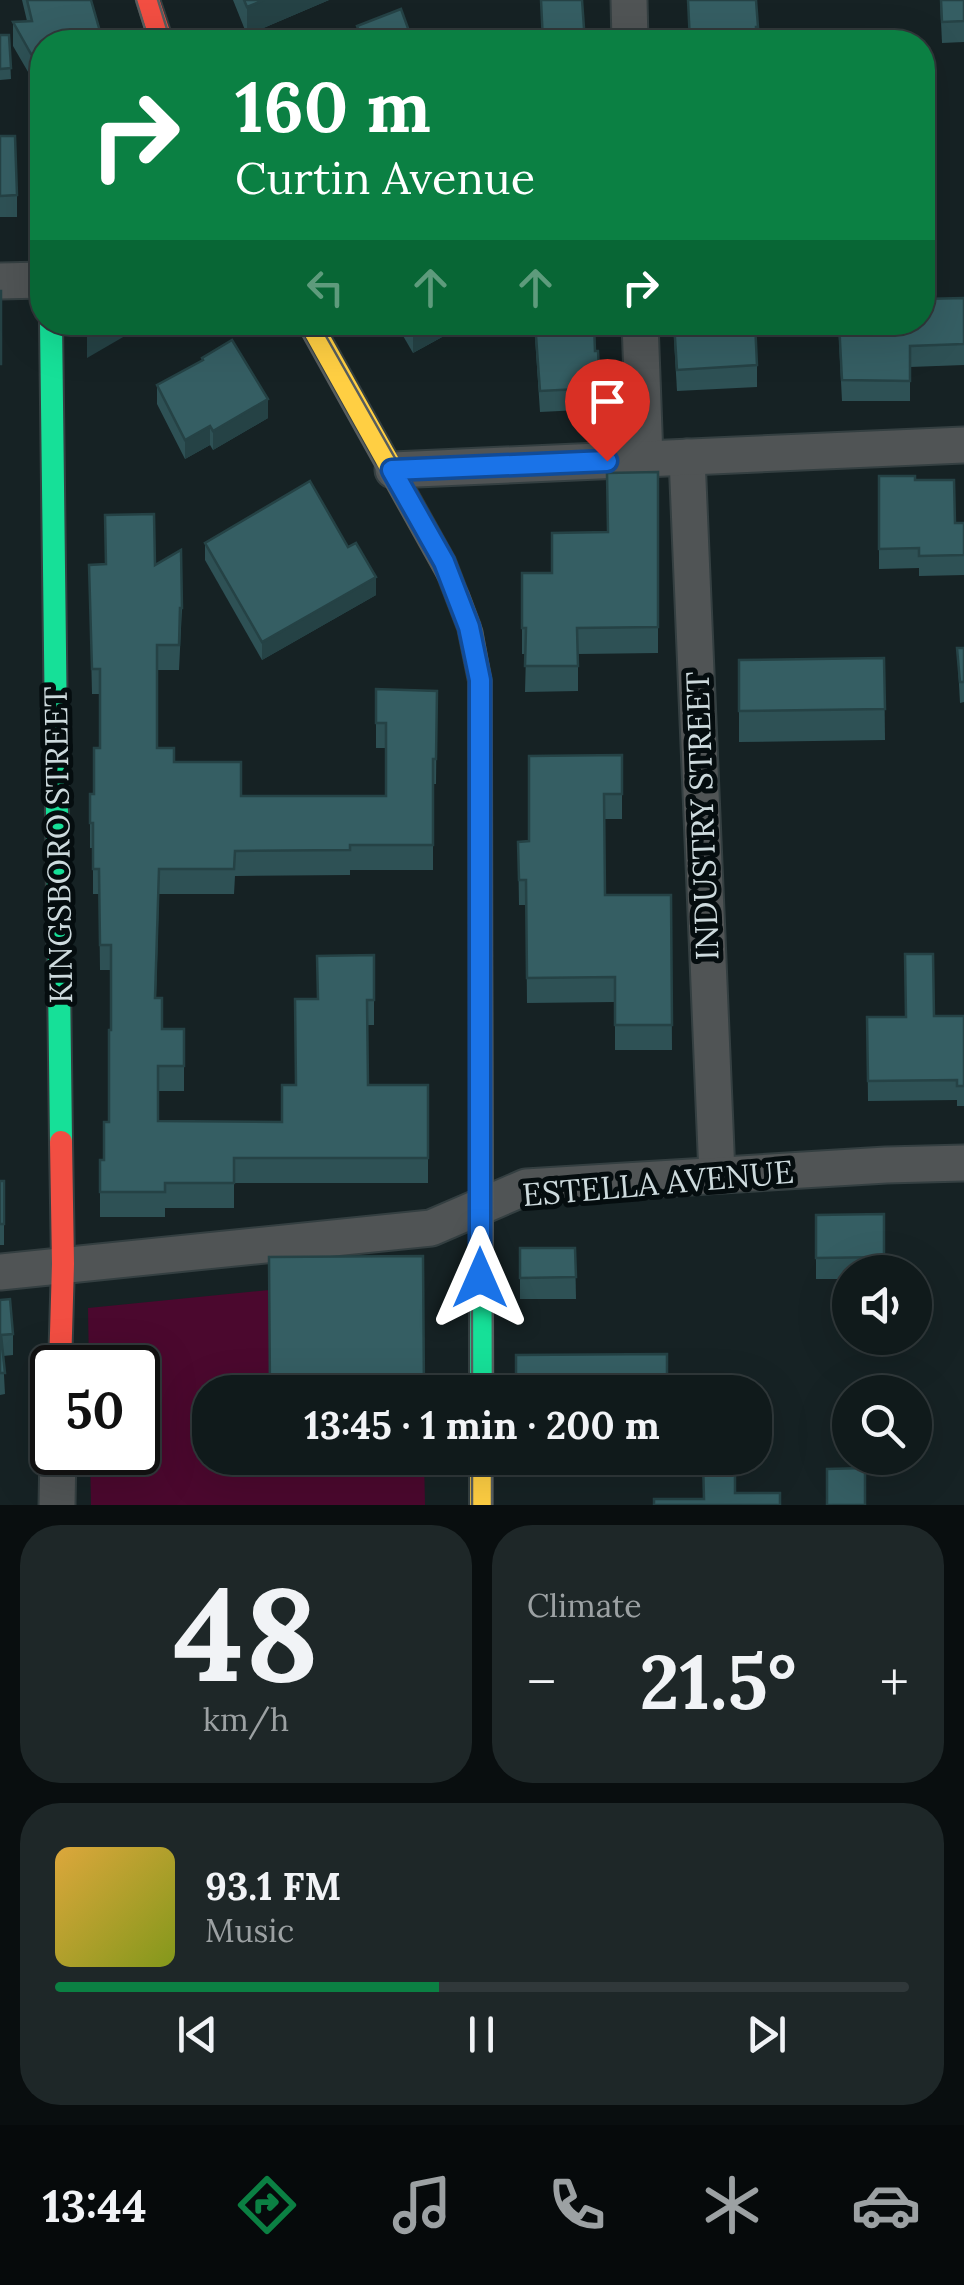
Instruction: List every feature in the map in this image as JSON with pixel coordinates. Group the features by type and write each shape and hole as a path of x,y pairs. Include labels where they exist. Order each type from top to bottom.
{"main road":[{"path":"148,0 158,30"},
{"name":"KINGSBORO STREET","path":"51,335 60,1345"},
{"path":"317,335 444,562 469,627 480,680 481,1375"},
{"path":"481,1475 481,1505"}],"street":[{"path":"629,0 630,30"},
{"path":"0,281 30,280"},
{"path":"640,335 644,459"},
{"path":"392,470 964,445"},
{"name":"INDUSTRY STREET","path":"686,458 717,1175"},
{"name":"ESTELLA AVENUE","path":"0,1272 432,1228 526,1187 964,1163"},
{"path":"57,1505 58,1475"}],"shaded area":[{"path":"421,1275 423,1375 192,1375 192,1475 424,1475 425,1505 91,1505 90,1475 160,1475 160,1345 89,1345 88,1308"}],"building":[{"path":"27,0 91,0 100,30 30,30 30,52 13,22 32,21"},
{"path":"244,0 264,0 247,7"},
{"path":"541,0 582,0 584,30 542,30"},
{"path":"688,0 756,0 756,30 689,30"},
{"path":"941,0 964,0 964,21 942,22"},
{"path":"401,9 409,30 358,30 357,26"},
{"path":"0,35 9,35 11,68 0,69"},
{"path":"0,136 15,136 17,195 0,196"},
{"path":"1,291 1,364 0,364"},
{"path":"964,298 964,344 910,346 910,381 842,380 840,335 935,335 935,299"},
{"path":"536,335 594,335 600,388 540,391"},
{"path":"675,335 756,335 757,365 677,370"},
{"path":"232,340 268,399 213,431 210,426 185,440 157,385"},
{"path":"658,472 658,627 577,628 578,666 525,666 522,573 552,573 552,533 608,532 607,473"},
{"path":"879,476 954,480 955,523 964,523 964,555 919,556 919,548 879,549"},
{"path":"310,481 348,547 356,543 376,577 262,642 205,543"},
{"path":"154,514 155,565 181,550 179,645 157,645 157,748 174,748 174,762 241,762 241,796 386,796 386,723 376,723 376,689 437,691 433,845 235,851 234,869 159,869 155,998 162,998 162,1029 184,1029 184,1066 158,1066 158,1121 282,1122 282,1085 296,1085 295,999 318,999 317,956 374,955 374,1000 367,1000 368,1085 428,1085 428,1158 234,1158 234,1183 165,1183 165,1192 100,1192 104,1122 109,1122 111,945 100,945 99,869 93,869 90,823 94,748 100,748 100,669 92,669 89,565 106,564 105,515"},
{"path":"957,648 964,648 964,682 960,682"},
{"path":"884,658 885,709 739,711 739,660"},
{"path":"622,755 622,794 604,794 605,895 671,895 672,1025 615,1025 615,977 527,978 526,880 519,880 518,842 529,841 529,756"},
{"path":"905,954 933,954 934,1016 964,1016 964,1086 957,1086 957,1080 868,1081 867,1017 906,1017"},
{"path":"0,1181 4,1181 4,1224 0,1224"},
{"path":"884,1214 884,1255 816,1258 816,1215"},
{"path":"520,1248 575,1248 576,1277 520,1278"},
{"path":"423,1256 424,1375 270,1375 269,1257"},
{"path":"10,1299 13,1334 1,1335 5,1373 0,1373 0,1300"},
{"path":"667,1354 667,1375 516,1375 516,1355"},
{"path":"827,1469 832,1469 832,1475 865,1475 865,1505 827,1505"},
{"path":"703,1475 735,1475 735,1493 780,1493 780,1505 654,1505 654,1499 704,1499"}],"tram line":[{"path":"136,0 145,30"},
{"path":"158,0 167,30"},
{"path":"302,335 445,591 461,629 471,676 472,1375"},
{"path":"325,335 468,592 482,630 491,680 493,1375"},
{"path":"472,1475 472,1505"},
{"path":"492,1475 492,1505"}],"traffic: fast":[{"path":"51,335 61,1142"},
{"path":"481,1134 481,1375"}],"traffic: slow":[{"path":"317,335 444,562 469,627 480,681 480,749"},
{"path":"481,1475 481,1505"}],"traffic: jam":[{"path":"148,0 158,30"},
{"path":"480,749 481,1134"},
{"path":"61,1142 61,1345"}],"route":[{"path":"480,1278 480,680 469,627 444,562 392,470 607,461"}]}
